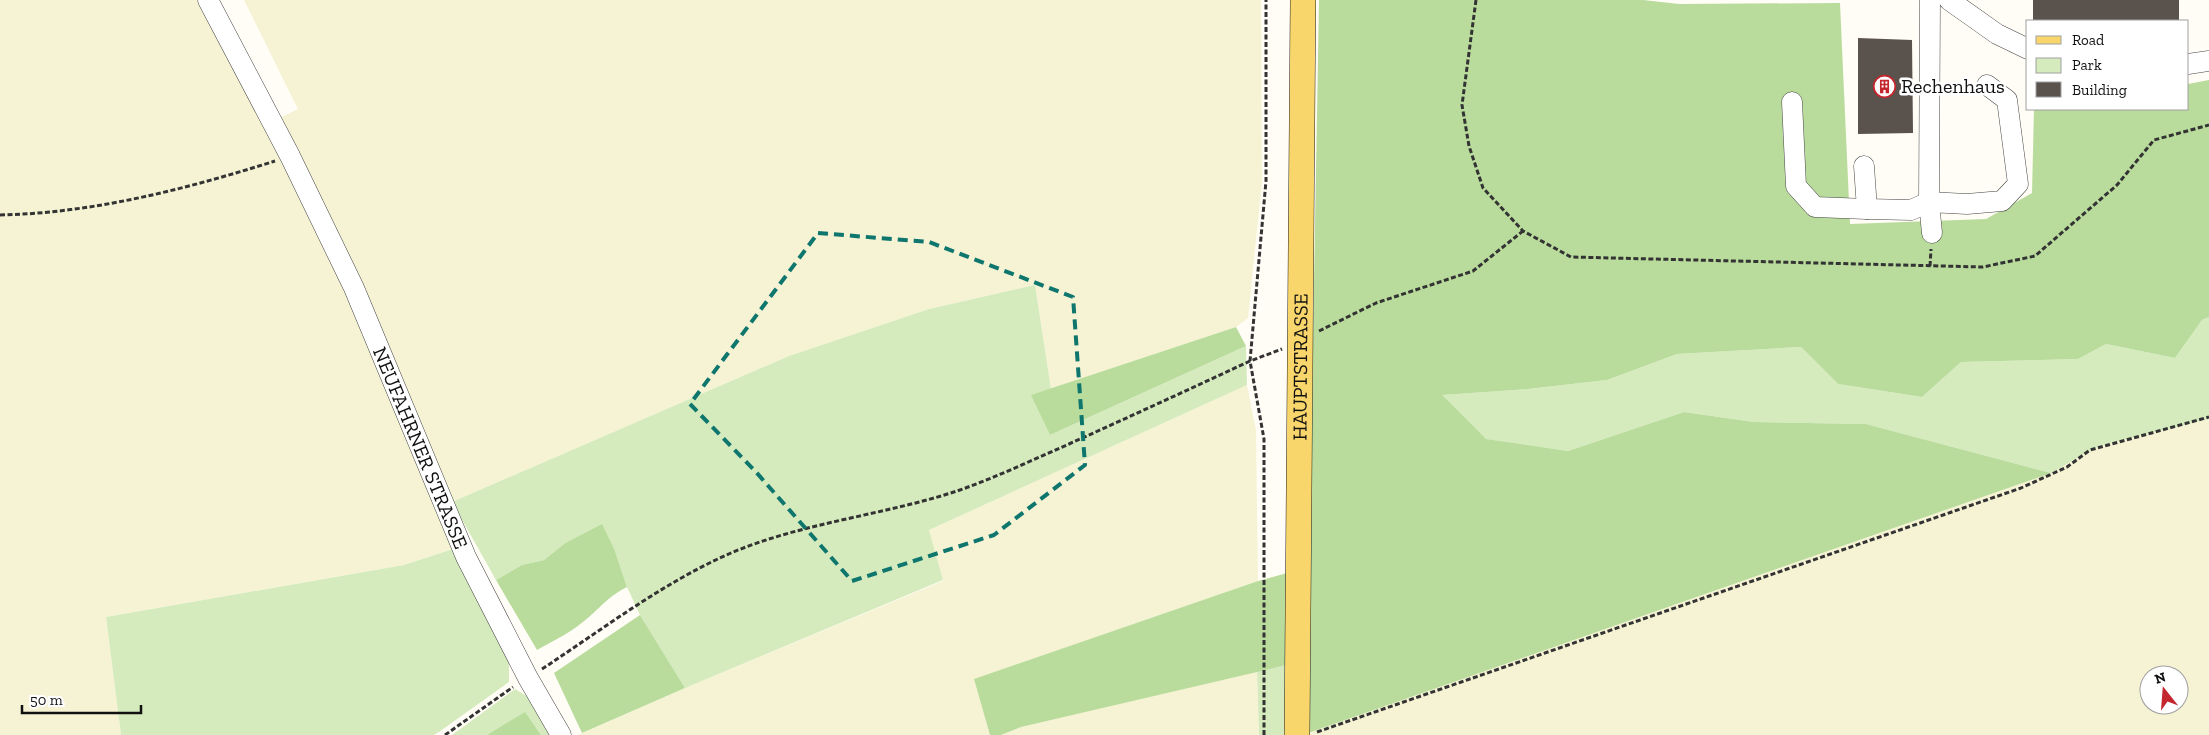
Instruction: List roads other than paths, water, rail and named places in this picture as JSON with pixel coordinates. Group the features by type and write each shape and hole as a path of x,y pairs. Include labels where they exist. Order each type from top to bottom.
{"main road":[{"name":"HAUPTSTRASSE","path":"1303,0 1299,342 1307,733"}],"street":[{"name":"NEUFAHRNER STRASSE","path":"208,0 290,156 354,288 466,557 528,678 561,735"},
{"path":"1930,0 1928,202 1932,234"},
{"path":"1949,0 1998,34 2026,48"},
{"path":"2189,64 2209,61"},
{"path":"1792,102 1796,186 1816,206 1866,210 1911,210 1928,202 1967,204 2002,201 2018,184 2007,100 1987,85"},
{"path":"1864,166 1866,210"}],"place":[{"name":"Rechenhaus","path":"1885,86"}]}
